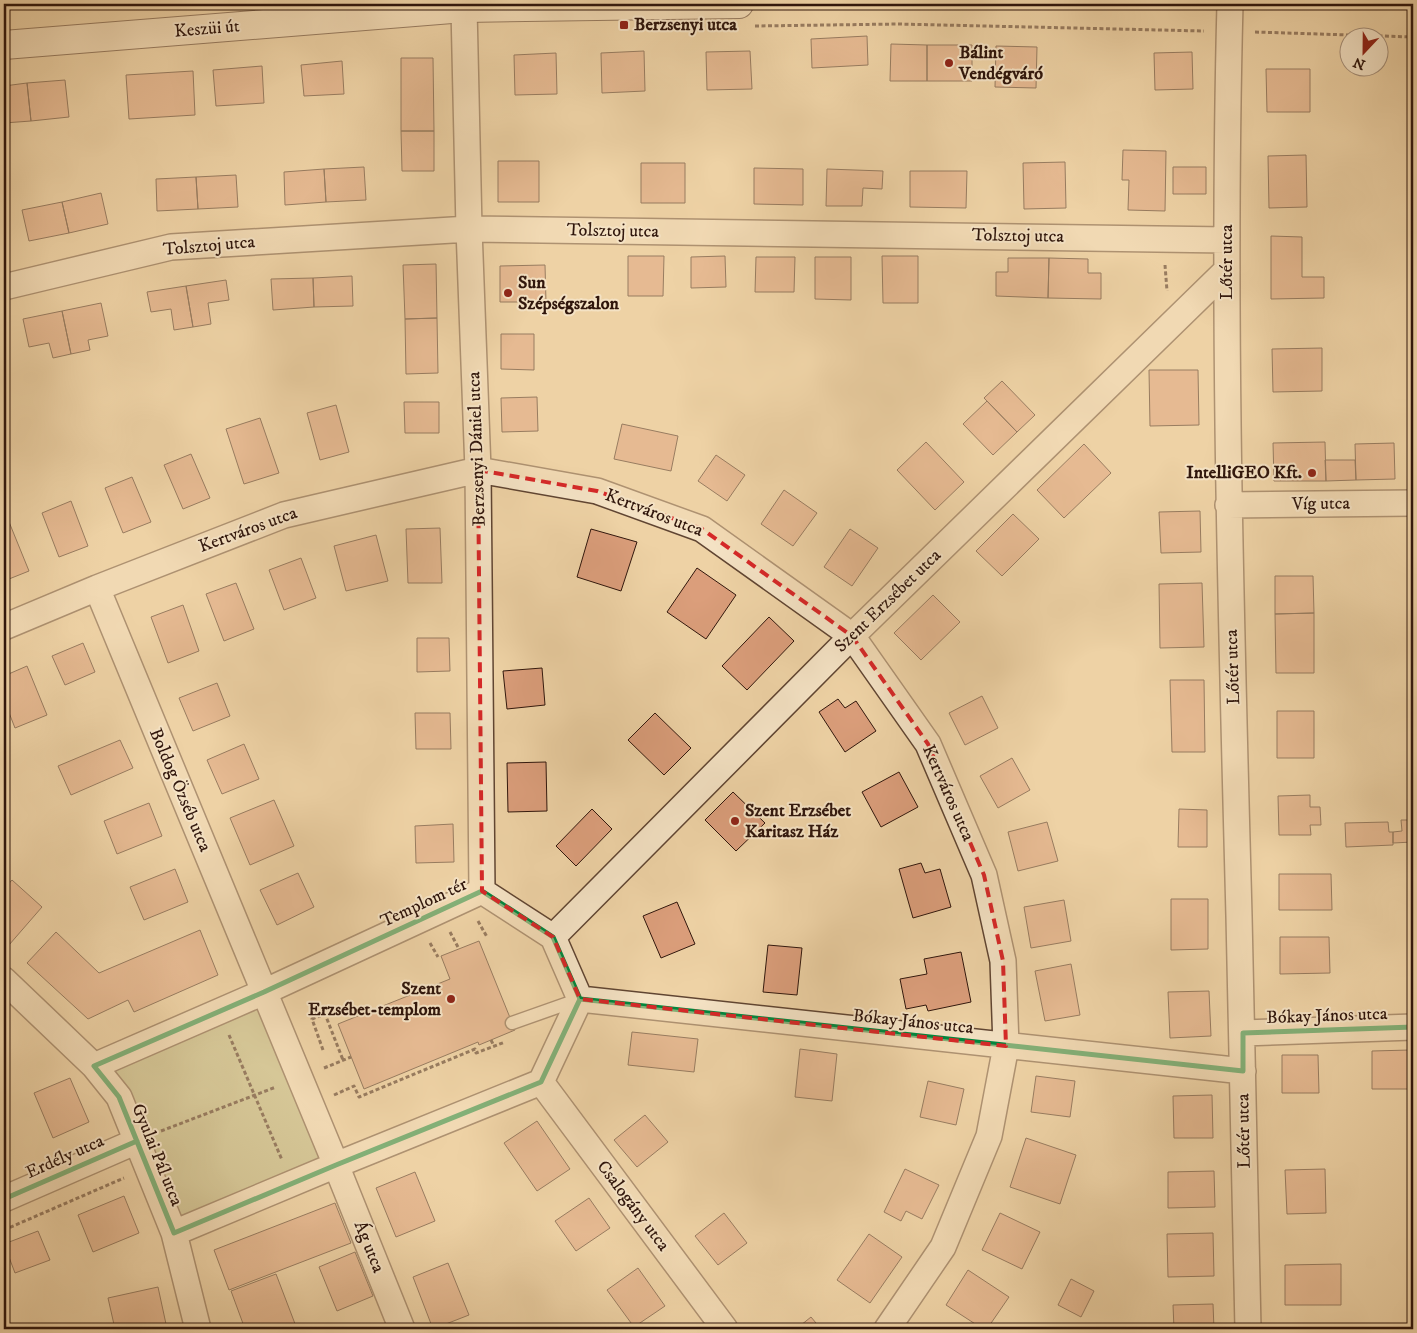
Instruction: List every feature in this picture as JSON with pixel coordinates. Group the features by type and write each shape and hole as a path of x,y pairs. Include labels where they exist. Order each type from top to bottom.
{"street":[{"name":"Lőtér utca","path":"1230,4 1227,240 1228,505 1243,1033 1248,1329"},
{"name":"Keszüi út","path":"4,45 464,8 744,15"},
{"name":"Berzsenyi Dániel utca","path":"464,8 469,229 478,470 482,891"},
{"name":"Tolsztoj utca","path":"4,287 170,247 469,229 1227,240"},
{"name":"Szent Erzsébet utca","path":"553,937 852,636 1227,270"},
{"name":"Kertváros utca","path":"4,627 284,514 478,470 597,491 702,529 852,636 928,744 984,875 1003,961 1006,1046 989,1136 943,1248 888,1329"},
{"name":"Víg utca","path":"1228,505 1413,503"},
{"name":"Boldog Özséb utca","path":"97,588 264,992"},
{"name":"Templom tér","path":"94,1066 264,992 482,891 553,937"},
{"path":"174,1233 540,1082 580,999 553,937"},
{"name":"Gyulai Pál utca","path":"4,980 94,1066 119,1097 174,1233 198,1329"},
{"path":"264,992 336,1165"},
{"name":"Bókay János utca","path":"580,999 1243,1071"},
{"name":"Bókay János utca","path":"1243,1033 1413,1027"},
{"name":"Csalogány utca","path":"540,1082 725,1329"},
{"name":"Erdély utca","path":"4,1199 137,1141"},
{"name":"Ág utca","path":"336,1165 402,1329"}],"lane":[{"path":"512,1024 580,999"}],"path":[{"path":"744,15 898,24 1204,31"},
{"path":"219,1011 292,1184"},
{"path":"323,1050 312,1019 326,1014 343,1060"},
{"path":"310,1104 354,1086 359,1097 475,1049 476,1053 494,1046 491,1040"},
{"path":"137,1141 351,1057"},
{"path":"4,1230 125,1178"}],"highlighted area":[{"path":"478,470 597,491 702,529 852,636 928,744 984,875 1003,961 1006,1046 580,999 553,937 482,891"}],"green space":[{"path":"264,992 336,1165 174,1233 94,1066"}],"building":[{"path":"867,36 868,65 812,68 811,39"},
{"path":"891,44 927,45 927,81 890,81"},
{"name":"Bálint Vendégváró","path":"927,45 972,45 972,81 927,81"},
{"path":"996,46 1037,47 1036,88 995,87"},
{"path":"644,51 645,91 602,93 601,53"},
{"path":"750,51 752,89 707,90 706,52"},
{"path":"1192,52 1193,89 1155,90 1154,53"},
{"path":"556,53 557,94 515,95 514,55"},
{"path":"401,58 433,58 434,131 401,131"},
{"path":"342,61 344,94 304,96 301,65"},
{"path":"262,66 264,103 216,106 213,70"},
{"path":"1266,69 1310,69 1310,112 1267,112"},
{"path":"193,71 195,115 129,119 126,75"},
{"path":"65,80 69,117 31,121 27,83"},
{"path":"27,83 31,121 4,123 4,86"},
{"path":"401,131 434,131 434,171 402,171"},
{"path":"1123,150 1166,151 1165,211 1128,210 1129,180 1122,180"},
{"path":"1306,155 1307,207 1269,208 1268,156"},
{"path":"498,161 539,161 539,202 498,202"},
{"path":"1065,162 1066,208 1024,209 1023,163"},
{"path":"641,163 685,163 685,203 641,203"},
{"path":"364,167 366,200 326,202 324,169"},
{"path":"1173,167 1206,167 1206,194 1173,194"},
{"path":"754,168 803,169 803,205 754,204"},
{"path":"324,169 326,202 285,205 284,172"},
{"path":"827,169 883,171 882,189 863,188 862,206 826,206"},
{"path":"910,171 967,171 966,208 910,207"},
{"path":"236,175 238,207 198,209 196,177"},
{"path":"196,177 198,209 157,211 156,179"},
{"path":"101,193 108,224 69,233 62,202"},
{"path":"62,202 69,233 29,241 22,210"},
{"path":"1271,236 1302,237 1302,277 1324,277 1324,298 1271,299"},
{"path":"628,256 664,256 663,296 628,296"},
{"path":"725,256 726,287 691,288 691,257"},
{"path":"882,256 918,256 918,303 883,303"},
{"path":"756,257 795,257 794,292 755,292"},
{"path":"815,257 851,257 851,300 815,299"},
{"path":"1008,258 1049,258 1048,298 996,296 996,272 1008,272"},
{"path":"1049,258 1088,259 1088,273 1101,273 1101,299 1048,298"},
{"path":"436,264 437,318 405,319 403,265"},
{"path":"545,265 546,302 500,302 500,266"},
{"path":"352,276 353,306 314,307 313,278"},
{"path":"313,278 314,307 273,310 271,279"},
{"path":"226,280 229,300 208,303 211,324 193,327 186,286"},
{"path":"186,286 193,327 174,330 171,309 151,312 147,292"},
{"path":"101,303 108,336 88,340 90,350 71,354 62,311"},
{"path":"62,311 71,354 53,358 49,343 29,347 23,319"},
{"path":"437,318 438,373 406,374 405,319"},
{"path":"501,334 534,334 534,370 501,369"},
{"path":"1322,348 1322,391 1273,392 1272,349"},
{"path":"1149,370 1198,370 1199,425 1150,426"},
{"path":"1002,381 1035,415 1017,432 984,398"},
{"path":"537,397 538,431 502,432 501,398"},
{"path":"987,401 1017,432 993,455 963,424"},
{"path":"404,402 439,402 439,433 405,433"},
{"path":"336,405 349,452 320,460 307,413"},
{"path":"260,418 279,473 244,484 226,429"},
{"path":"622,424 678,436 671,471 614,459"},
{"path":"926,442 964,482 935,510 897,470"},
{"path":"1325,442 1326,481 1274,481 1273,443"},
{"path":"1394,443 1395,479 1356,480 1355,444"},
{"path":"1084,444 1111,473 1064,518 1037,490"},
{"path":"191,454 210,498 183,509 164,465"},
{"path":"716,455 745,475 727,501 698,481"},
{"path":"1325,460 1355,460 1356,480 1326,481"},
{"path":"132,477 151,522 123,533 105,488"},
{"path":"784,490 817,513 793,546 761,524"},
{"path":"71,501 88,546 59,557 42,513"},
{"path":"1200,511 1201,552 1161,553 1159,512"},
{"path":"1013,514 1039,539 1002,576 976,551"},
{"path":"7,517 29,571 4,581 4,518"},
{"path":"440,528 442,583 408,583 406,529"},
{"path":"591,529 637,542 621,591 577,577"},
{"path":"850,529 878,548 852,586 824,567"},
{"path":"376,535 388,581 346,591 334,546"},
{"path":"301,558 316,598 284,610 269,570"},
{"path":"697,568 736,595 706,639 667,612"},
{"path":"1275,576 1313,576 1314,613 1275,614"},
{"path":"236,583 254,629 224,641 206,594"},
{"path":"1202,583 1204,647 1160,648 1159,584"},
{"path":"933,595 960,622 921,660 894,633"},
{"path":"183,605 199,651 168,663 151,617"},
{"path":"1314,613 1314,673 1276,673 1275,614"},
{"path":"769,617 794,641 747,690 722,666"},
{"path":"417,638 449,638 450,671 417,672"},
{"path":"83,643 95,672 65,685 52,656"},
{"path":"27,666 47,715 15,728 4,700 4,676"},
{"path":"542,668 545,705 507,709 503,671"},
{"path":"1170,680 1204,680 1205,752 1172,752"},
{"path":"217,683 230,716 193,731 179,698"},
{"path":"982,696 998,728 965,745 949,713"},
{"path":"838,699 845,708 856,701 876,731 845,752 819,712"},
{"path":"1277,711 1314,711 1314,758 1277,758"},
{"path":"415,713 450,713 451,749 416,749"},
{"path":"655,713 691,748 664,775 628,740"},
{"path":"120,740 133,768 71,795 58,766"},
{"path":"244,744 259,779 222,794 207,760"},
{"path":"1012,758 1030,790 998,808 980,776"},
{"path":"546,762 547,811 508,812 507,763"},
{"path":"899,772 918,807 881,827 862,792"},
{"name":"Szent Erzsébet Karitasz Ház","path":"733,792 765,823 736,851 705,820"},
{"path":"1310,795 1310,807 1320,807 1321,825 1310,825 1311,835 1279,835 1278,796"},
{"path":"274,800 294,846 250,865 230,818"},
{"path":"149,803 162,836 117,854 104,821"},
{"path":"592,809 612,829 576,866 556,846"},
{"path":"1179,809 1207,810 1207,847 1178,847"},
{"path":"1401,820 1413,820 1413,842 1393,843 1393,832 1402,831"},
{"path":"1047,822 1058,861 1018,871 1008,832"},
{"path":"1388,822 1389,832 1393,832 1393,845 1346,847 1345,823"},
{"path":"453,824 454,862 416,863 415,826"},
{"path":"921,863 925,873 940,869 951,907 913,918 899,869"},
{"path":"175,869 188,902 144,920 130,887"},
{"path":"298,873 314,907 277,925 260,890"},
{"path":"1279,874 1331,874 1332,910 1279,910"},
{"path":"12,880 42,907 9,945 4,940 4,889"},
{"path":"1171,899 1208,899 1208,949 1171,950"},
{"path":"1064,900 1071,941 1031,948 1024,907"},
{"path":"677,902 695,944 661,958 643,916"},
{"path":"200,930 218,975 134,1012 128,1000 88,1019 27,963 56,932 99,973"},
{"path":"1280,937 1329,937 1330,973 1280,974"},
{"name":"Szent Erzsébet-templom","path":"479,941 515,1030 479,1045 478,1042 364,1089 338,1024 450,979 441,956"},
{"path":"768,945 802,948 797,995 763,992"},
{"path":"961,952 971,1002 928,1011 926,1005 906,1009 900,979 927,974 924,959"},
{"path":"1071,964 1080,1015 1045,1021 1035,971"},
{"path":"1209,991 1211,1036 1170,1038 1168,992"},
{"path":"632,1032 698,1039 694,1072 628,1065"},
{"path":"800,1049 837,1054 832,1101 795,1097"},
{"path":"1410,1050 1411,1089 1372,1089 1372,1051"},
{"path":"1282,1055 1318,1055 1319,1093 1282,1093"},
{"path":"1036,1076 1075,1081 1070,1117 1031,1112"},
{"path":"70,1078 89,1122 53,1138 34,1093"},
{"path":"928,1081 964,1089 956,1125 920,1117"},
{"path":"1212,1095 1213,1138 1174,1138 1173,1096"},
{"path":"645,1115 668,1142 637,1167 614,1140"},
{"path":"537,1121 570,1169 537,1191 504,1143"},
{"path":"1026,1138 1076,1155 1060,1204 1010,1187"},
{"path":"905,1169 939,1185 922,1219 906,1211 901,1221 884,1212"},
{"path":"1325,1169 1326,1213 1287,1214 1285,1170"},
{"path":"1214,1171 1215,1207 1168,1208 1168,1172"},
{"path":"415,1172 435,1221 396,1237 376,1188"},
{"path":"124,1196 139,1233 93,1252 78,1215"},
{"path":"589,1198 610,1228 576,1251 555,1221"},
{"path":"335,1203 351,1243 229,1290 214,1250"},
{"path":"724,1213 747,1243 718,1265 695,1236"},
{"path":"1000,1213 1040,1232 1022,1269 982,1250"},
{"path":"38,1231 50,1260 15,1273 4,1244"},
{"path":"1213,1233 1214,1276 1168,1277 1167,1234"},
{"path":"869,1234 902,1257 870,1303 837,1280"},
{"path":"355,1252 373,1296 337,1311 319,1267"},
{"path":"448,1263 469,1315 433,1329 413,1277"},
{"path":"1341,1264 1341,1305 1285,1305 1285,1265"},
{"path":"638,1268 665,1306 634,1327 607,1290"},
{"path":"968,1270 1009,1297 987,1329 983,1329 946,1305"},
{"path":"276,1274 297,1329 245,1329 231,1291"},
{"path":"1071,1279 1094,1291 1081,1317 1058,1305"},
{"path":"158,1287 166,1324 145,1329 115,1329 108,1298"},
{"path":"1213,1304 1214,1329 1174,1329 1173,1305"},
{"path":"811,1317 821,1329 796,1329"}],"cycle path":[{"path":"482,891 553,937 580,999 541,1082 174,1233 119,1097 94,1066 264,992 482,891"},
{"path":"580,999 1243,1071 1243,1033 1413,1027"},
{"path":"4,1199 137,1141"}],"place":[{"name":"Berzsenyi utca","path":"624,25"},
{"name":"Bálint Vendégváró","path":"949,63"},
{"name":"Sun Szépségszalon","path":"508,293"},
{"name":"IntelliGEO Kft.","path":"1312,473"},
{"name":"Szent Erzsébet Karitasz Ház","path":"735,821"},
{"name":"Szent Erzsébet-templom","path":"451,999"}]}
